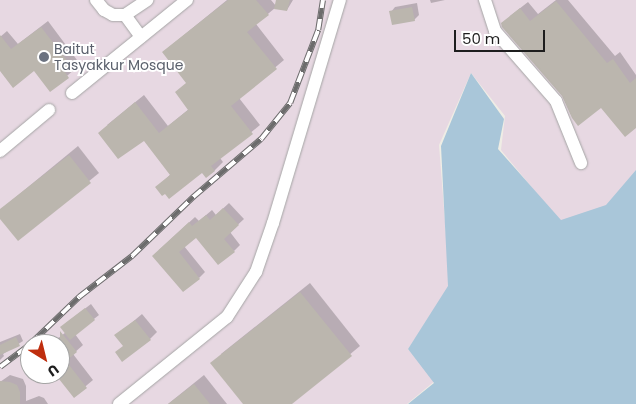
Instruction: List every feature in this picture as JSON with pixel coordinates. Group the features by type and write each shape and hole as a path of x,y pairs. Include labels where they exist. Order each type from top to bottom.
{"lane":[{"path":"96,0 104,10 113,15 125,15 147,0"},
{"path":"72,92 187,0"},
{"path":"119,404 227,317 256,272 273,223 340,0"},
{"path":"485,0 495,30 556,102 581,163"},
{"path":"125,15 141,37"},
{"path":"0,152 49,110"}],"shaded area":[{"path":"0,0 636,0 636,172 609,205 562,224 501,150 505,116 471,73 439,145 450,286 408,349 436,380 407,404 0,404"}],"water":[{"path":"471,73 504,119 498,149 561,220 606,205 636,170 636,404 408,404 434,383 408,349 448,286 441,146"}],"building":[{"path":"228,0 256,0 269,15 247,32 277,69 231,106 253,134 211,166 215,171 206,178 202,173 169,199 165,194 162,196 155,187 170,175 144,141 118,159 98,133 135,102 159,133 188,110 175,92 186,83 162,52"},
{"path":"276,0 290,0 287,11 274,9"},
{"path":"556,1 607,63 613,59 630,83 636,78 636,128 625,137 601,108 578,126 572,118 562,96 502,27 501,23 520,8 530,21"},
{"path":"412,7 415,21 392,25 389,11"},
{"name":"Baitut Tasyakkur Mosque","path":"41,27 72,67 65,72 69,78 50,92 34,71 13,88 0,71 0,35 11,49"},
{"path":"69,155 91,183 18,241 0,219 0,209"},
{"path":"223,208 239,225 224,239 235,252 218,265 196,238 179,252 200,279 183,292 152,256 189,222 192,226 206,215 210,220"},
{"path":"300,292 352,356 292,404 243,404 210,363"},
{"path":"85,308 95,320 70,340 70,334 65,334 60,327"},
{"path":"135,320 151,340 122,362 115,352 123,346 114,335"},
{"path":"16,337 20,346 0,355 0,345"},
{"path":"70,343 77,352 70,358"},
{"path":"70,366 87,388 74,398 63,384 70,384"},
{"path":"0,381 17,385 20,392 20,404 0,404"},
{"path":"194,384 210,404 168,404"}],"railway":[{"path":"40,334 79,297 132,256 193,197 261,139 290,103 318,30 323,0"},
{"path":"0,367 20,352"}],"place":[{"name":"Baitut Tasyakkur Mosque","path":"44,57"}]}
